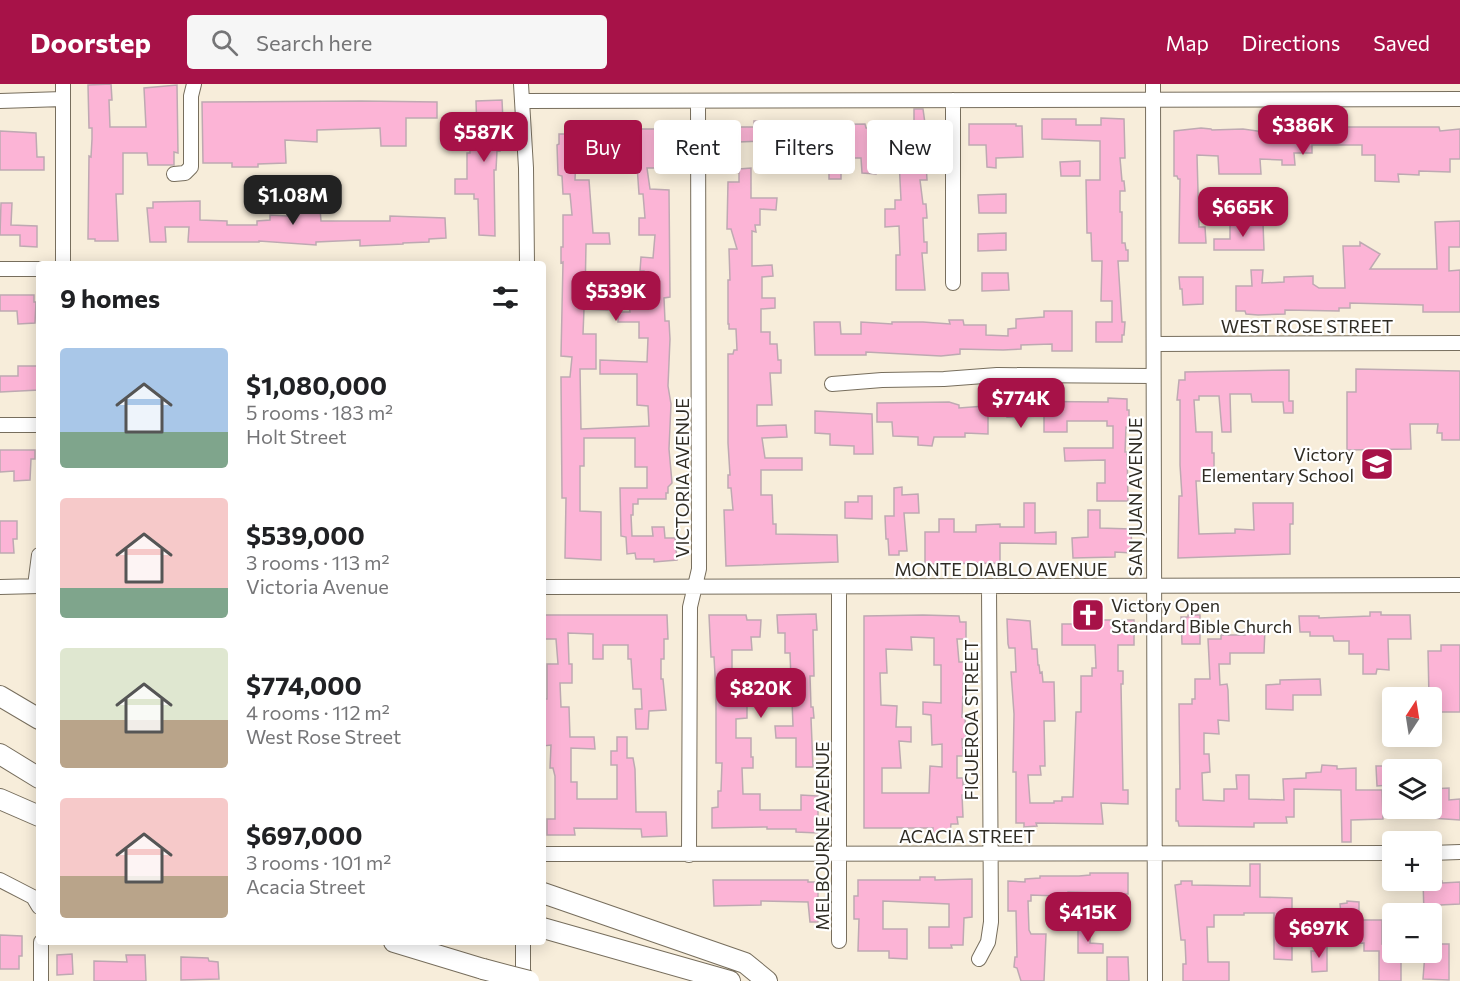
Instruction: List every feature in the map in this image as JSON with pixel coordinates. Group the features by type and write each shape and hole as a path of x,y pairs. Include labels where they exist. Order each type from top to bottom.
{"highway":[{"path":"0,696 36,717"},
{"path":"0,754 36,776"},
{"path":"0,799 36,815"},
{"path":"547,894 745,963 767,981"},
{"path":"548,929 730,981"},
{"path":"404,945 529,981"}],"street":[{"path":"63,84 63,261"},
{"path":"174,174 185,172 191,167 191,96 194,84"},
{"path":"521,84 526,168 527,261"},
{"name":"SAN JUAN AVENUE","path":"1153,84 1155,981"},
{"path":"0,101 63,99"},
{"path":"522,101 1460,99"},
{"name":"VICTORIA AVENUE","path":"689,855 690,607 699,569 698,100"},
{"path":"952,100 953,283"},
{"path":"0,269 36,269"},
{"name":"WEST ROSE STREET","path":"1154,344 1460,343"},
{"path":"832,384 997,375 1153,376"},
{"path":"0,425 36,425"},
{"name":"MONTE DIABLO AVENUE","path":"546,587 1460,585"},
{"path":"0,587 36,586"},
{"name":"MELBOURNE AVENUE","path":"839,587 839,941"},
{"name":"FIGUEROA STREET","path":"979,959 988,942 991,922 989,587"},
{"path":"1442,853 1460,852"},
{"name":"ACACIA STREET","path":"546,854 1382,853"},
{"path":"0,880 33,897 36,902"},
{"path":"41,945 41,981"},
{"path":"523,945 523,981"}],"building":[{"path":"111,84 110,127 146,127 144,88 177,85 178,153 174,152 174,165 148,165 147,153 123,153 123,194 116,194 118,241 95,241 95,239 88,239 89,156 91,157 92,128 89,128 88,85"},
{"path":"502,100 503,121 499,121 500,151 497,151 496,170 494,170 495,236 479,235 478,199 474,199 474,194 455,194 455,179 467,179 470,132 477,132 476,101"},
{"path":"202,102 437,102 437,118 406,118 406,146 381,146 380,128 317,130 317,142 285,140 286,163 258,164 258,167 232,167 232,163 203,163"},
{"path":"914,109 923,109 925,120 914,120"},
{"path":"1101,118 1124,119 1125,158 1120,158 1125,191 1120,191 1120,212 1122,212 1122,243 1125,243 1126,250 1128,250 1128,261 1118,261 1122,322 1125,322 1122,342 1096,342 1096,322 1112,322 1112,301 1101,301 1102,261 1092,261 1091,233 1087,233 1086,180 1100,180 1100,141 1042,139 1042,119 1076,119 1076,125 1101,125"},
{"path":"855,124 865,124 867,173 862,173 861,158 855,158"},
{"path":"969,124 1022,126 1023,157 996,158 996,168 987,167 986,145 969,145"},
{"path":"741,127 753,127 753,141 741,142"},
{"path":"1340,127 1439,127 1440,131 1460,129 1460,159 1450,159 1450,172 1419,171 1419,175 1398,174 1399,182 1375,181 1375,155 1362,155 1362,145 1312,145 1312,153 1294,153 1295,165 1282,165 1282,160 1260,159 1261,174 1219,174 1218,156 1197,155 1199,227 1205,227 1206,243 1179,243 1180,179 1174,176 1174,131 1201,128 1264,132 1264,128 1340,130"},
{"path":"642,129 654,129 654,168 647,168 650,189 669,190 670,297 664,298 665,321 669,321 670,339 668,386 671,404 669,449 672,483 668,487 666,499 638,499 638,504 633,504 632,536 653,536 652,527 664,527 665,538 675,538 677,560 654,562 654,559 636,559 635,553 627,554 626,537 621,536 620,488 647,488 647,467 635,467 635,438 584,438 584,466 580,466 580,511 601,512 601,560 565,558 566,498 562,498 561,377 570,377 572,357 561,356 563,262 561,263 561,247 563,247 563,215 572,215 570,194 563,194 562,176 558,175 559,134 564,134 564,174 575,174 575,180 589,180 593,233 609,233 610,244 586,244 585,298 608,299 608,310 584,309 583,334 596,334 596,369 580,369 581,429 649,426 648,406 637,405 637,374 600,374 600,360 647,362 648,338 639,338 639,322 618,322 618,312 630,312 629,303 646,303 644,271 640,271 641,257 653,258 655,235 639,235 639,218 645,218 643,194 639,194 638,174 642,174"},
{"path":"0,131 36,133 37,157 44,157 44,170 0,170"},
{"path":"1080,161 1080,176 1061,176 1060,162"},
{"path":"751,168 751,198 777,198 776,210 760,209 760,225 755,225 756,232 752,231 752,266 772,265 773,276 762,277 762,298 775,298 775,308 761,309 761,332 770,332 770,344 777,344 778,360 781,360 781,373 770,373 772,405 757,405 757,426 786,425 787,437 762,438 765,458 802,458 802,470 761,470 761,495 772,495 773,524 776,524 776,534 837,535 838,562 726,566 724,510 733,510 731,488 728,488 728,475 730,475 728,354 733,354 734,350 737,350 736,329 729,329 728,324 729,249 737,249 731,229 727,229 728,182 739,182 741,169"},
{"path":"829,174 841,174 841,179 829,179"},
{"path":"900,174 927,174 927,180 920,180 927,218 923,218 927,253 922,253 925,290 896,290 896,255 900,255 899,226 885,227 885,209 895,209 895,200 901,200"},
{"path":"308,181 323,181 323,197 319,197 321,221 390,221 390,216 445,218 446,238 429,239 429,242 360,246 360,240 316,242 316,245 259,241 188,242 189,227 165,227 166,242 150,242 147,208 153,208 153,202 200,201 200,220 227,221 227,225 257,225 257,221 270,220 270,215 287,216 286,202 309,203"},
{"path":"1006,194 1006,213 979,213 978,195"},
{"path":"1,203 12,203 11,225 37,226 37,247 20,246 20,235 0,235"},
{"path":"1460,221 1460,247 1449,247 1449,271 1460,270 1460,312 1423,312 1423,305 1350,303 1350,308 1339,308 1339,311 1285,310 1285,314 1258,315 1236,311 1236,286 1252,286 1251,270 1263,270 1262,283 1284,282 1284,277 1313,276 1313,284 1319,288 1345,288 1343,246 1360,246 1360,242 1380,254 1370,269 1437,269 1435,222"},
{"path":"1230,223 1263,223 1264,250 1214,250 1214,239 1230,239"},
{"path":"1006,233 1006,250 978,251 978,234"},
{"path":"982,273 1008,273 1009,290 982,291"},
{"path":"1179,277 1203,277 1203,304 1183,305"},
{"path":"0,295 34,295 35,323 18,324 17,311 0,311"},
{"path":"1044,311 1072,311 1072,351 1052,351 1052,344 1021,345 1021,349 1003,350 960,349 960,354 941,356 866,352 866,355 815,355 814,322 840,322 841,334 861,334 861,322 950,324 949,320 963,320 964,325 986,325 986,335 1008,336 1008,329 1016,328 1016,319 1044,317"},
{"path":"18,366 36,366 36,390 0,392 0,376 18,376"},
{"path":"1356,369 1460,371 1460,440 1442,440 1442,433 1437,433 1438,424 1410,424 1411,449 1347,450 1347,392 1356,392"},
{"path":"1289,370 1289,401 1293,401 1293,413 1284,413 1283,402 1252,402 1251,394 1230,394 1231,432 1222,432 1219,396 1199,396 1199,400 1194,400 1196,432 1212,432 1212,453 1214,453 1214,477 1196,481 1199,534 1235,533 1235,529 1254,530 1253,503 1293,503 1290,554 1178,558 1179,496 1182,496 1180,400 1177,400 1179,380 1185,380 1185,372"},
{"path":"1108,398 1127,399 1129,427 1126,427 1125,452 1127,452 1128,501 1097,501 1097,483 1105,483 1105,460 1065,461 1064,448 1113,448 1113,426 1107,426 1107,421 1067,421 1067,432 1044,432 1044,416 1007,417 1007,414 988,414 988,434 965,433 965,437 934,437 932,446 918,445 918,437 893,436 892,422 877,422 877,403 949,402 959,405 959,408 985,406 985,401 1108,402"},
{"path":"815,411 872,414 873,454 854,454 854,446 830,445 830,434 815,433"},
{"path":"0,450 35,450 35,459 31,459 30,480 14,481 14,471 0,472"},
{"path":"902,487 902,495 918,494 919,513 904,513 907,551 899,551 899,555 889,555 885,516 894,516 894,488"},
{"path":"858,496 872,496 872,519 845,518 845,502 858,502"},
{"path":"1024,503 1035,503 1035,533 1056,532 1056,544 1000,543 1000,563 925,564 925,532 939,532 939,519 954,519 954,532 976,532 976,525 1000,524 1000,527 1024,527"},
{"path":"1088,510 1100,510 1100,528 1131,529 1132,553 1115,552 1115,557 1073,558 1072,538 1088,537"},
{"path":"0,521 17,521 17,539 13,539 14,553 0,553"},
{"path":"1370,612 1381,612 1381,615 1410,615 1411,639 1388,639 1389,670 1377,669 1376,674 1363,674 1363,654 1349,654 1349,641 1334,641 1333,636 1310,636 1310,632 1300,632 1299,616 1319,616 1319,618 1370,616"},
{"path":"1082,613 1099,613 1099,620 1134,620 1134,645 1118,645 1118,671 1123,671 1123,684 1121,684 1123,790 1128,790 1128,804 1101,803 1103,824 1036,823 1037,826 1024,827 1024,823 1016,823 1011,672 1016,672 1015,648 1009,648 1007,619 1030,621 1032,649 1037,649 1038,665 1040,673 1042,672 1043,682 1054,682 1055,721 1044,721 1045,766 1040,766 1041,775 1028,775 1030,803 1054,803 1054,801 1062,801 1062,797 1073,797 1076,712 1081,712 1081,676 1092,676 1092,668 1096,668 1095,645 1062,645 1062,624 1082,624"},
{"path":"816,614 817,630 813,630 814,676 810,676 811,707 813,707 814,718 811,718 813,767 796,767 796,738 776,738 775,726 793,726 792,701 747,701 747,718 736,719 736,738 751,738 753,768 742,768 743,794 760,794 760,810 801,810 801,795 818,796 818,833 796,832 796,829 767,829 767,827 712,828 712,808 718,807 718,791 721,791 722,763 716,763 716,693 709,615 746,615 747,620 761,620 760,637 751,637 752,650 732,650 732,676 760,676 760,689 781,689 781,679 791,679 790,653 785,653 785,633 778,633 777,615"},
{"path":"546,615 667,615 668,639 664,639 664,659 661,659 661,679 663,679 666,710 649,711 648,729 636,729 635,709 642,709 641,689 633,689 628,645 603,645 603,659 593,659 593,634 568,633 572,683 560,683 561,707 569,707 570,737 594,737 595,749 571,748 571,782 577,782 577,799 617,799 617,765 611,765 611,751 617,751 617,737 627,737 627,758 633,758 635,769 636,812 666,812 667,836 642,837 641,829 574,828 575,835 547,835 547,819 555,819 555,776 553,768 550,768 551,745 546,746 547,664 558,664 556,639 546,639"},
{"path":"1188,615 1200,615 1200,644 1182,644 1181,617 1188,617"},
{"path":"864,616 959,616 960,622 966,622 966,639 957,639 959,662 964,662 962,717 965,717 966,740 962,739 963,756 957,756 957,778 963,778 966,795 962,795 963,817 957,817 958,824 951,824 950,833 933,833 933,828 864,828","holes":["911,637 934,638 934,665 941,665 941,703 923,702 923,714 931,715 932,745 942,744 942,767 930,766 929,793 882,793 882,768 901,768 899,741 911,742 911,727 896,727 897,706 881,705 880,673 887,673 886,649 912,650"]},
{"path":"1265,628 1264,653 1230,653 1230,664 1219,664 1220,685 1227,684 1229,721 1218,720 1219,734 1204,733 1204,754 1209,754 1210,772 1202,773 1203,800 1224,801 1224,789 1237,789 1236,775 1249,775 1249,799 1284,800 1283,779 1306,778 1306,773 1321,772 1322,765 1337,766 1337,769 1356,768 1356,790 1382,790 1383,819 1351,820 1351,842 1342,842 1341,790 1294,789 1294,817 1286,817 1287,823 1254,823 1254,827 1179,826 1176,821 1176,789 1180,789 1179,704 1192,704 1192,699 1195,699 1195,679 1210,679 1208,639 1221,639 1221,635 1245,635 1245,629"},
{"path":"1441,645 1460,645 1460,712 1442,712 1442,687 1429,687 1428,651 1441,651"},
{"path":"1320,679 1321,695 1293,695 1293,710 1266,709 1266,685 1280,684 1280,680"},
{"path":"1376,766 1382,766 1382,786 1377,786"},
{"path":"1442,788 1449,788 1449,800 1460,799 1460,820 1442,819"},
{"path":"1250,864 1260,864 1260,897 1292,898 1292,960 1274,959 1274,913 1214,915 1214,927 1207,927 1208,962 1229,962 1229,981 1183,981 1183,964 1186,964 1185,940 1181,940 1175,885 1181,884 1181,881 1192,881 1192,885 1250,886"},
{"path":"1090,873 1128,873 1128,894 1121,894 1120,919 1100,919 1100,893 1068,892 1068,903 1058,902 1057,896 1031,895 1031,901 1028,901 1029,930 1031,934 1046,934 1044,981 1021,981 1017,968 1014,967 1015,957 1017,957 1016,911 1008,911 1008,881 1025,882 1025,879 1040,878 1040,876 1079,876 1090,875"},
{"path":"920,877 935,877 935,880 972,879 972,917 964,918 963,945 951,945 952,948 929,948 929,927 949,927 949,904 883,901 883,929 907,929 907,959 889,958 889,951 858,951 859,919 854,919 854,896 858,896 858,880 920,880"},
{"path":"713,880 808,880 808,882 818,882 818,901 822,901 822,912 818,912 818,922 810,922 808,902 761,901 761,905 714,906"},
{"path":"1460,882 1460,904 1424,903 1423,891 1442,891 1442,883"},
{"path":"1347,901 1359,902 1359,920 1382,920 1382,963 1401,963 1401,981 1379,981 1379,951 1364,951 1364,943 1344,944 1340,904 1347,903"},
{"path":"1078,927 1090,928 1090,943 1103,944 1103,953 1078,953"},
{"path":"0,935 22,936 22,956 19,956 19,969 0,969"},
{"path":"1442,944 1449,944 1449,980 1423,979 1424,963 1442,963"},
{"path":"1315,946 1327,946 1327,971 1312,972 1311,951 1315,951"},
{"path":"72,954 73,974 57,975 57,955"},
{"path":"126,955 145,955 146,981 94,981 94,961 127,962"},
{"path":"181,957 208,958 209,961 218,962 219,979 181,980"},
{"path":"1107,957 1128,957 1129,981 1107,981"}],"place":[{"name":"Victory Elementary School","path":"1377,464"},
{"name":"Victory Open Standard Bible Church","path":"1088,615"}]}
